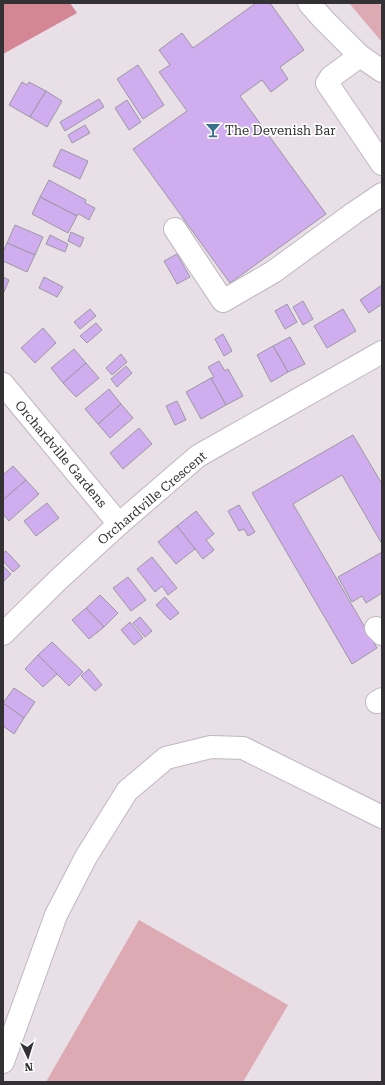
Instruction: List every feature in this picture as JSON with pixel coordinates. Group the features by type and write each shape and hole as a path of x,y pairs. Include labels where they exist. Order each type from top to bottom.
{"street":[{"path":"309,3 360,56 382,71"},
{"path":"360,56 331,77 327,83 382,164"},
{"path":"175,229 223,301 273,272 382,194"},
{"name":"Orchardville Crescent","path":"3,634 58,580 119,524 198,456 382,352"},
{"name":"Orchardville Gardens","path":"3,384 119,524"},
{"path":"3,1062 56,915 86,857 127,791 166,758 211,747 243,748 382,817"}],"shaded area":[{"path":"3,3 70,3 77,13 3,54"},
{"path":"349,3 379,3 382,7 382,42"},
{"path":"139,920 288,1005 243,1082 46,1082"}],"building":[{"name":"The Devenish Bar","path":"256,3 270,3 304,50 280,67 288,79 271,92 262,80 240,96 326,214 230,283 133,149 187,111 159,72 170,65 159,50 182,33 193,48"},
{"path":"138,65 164,105 143,119 117,79"},
{"path":"22,82 27,85 29,82 46,91 30,117 9,105"},
{"path":"46,91 62,101 47,127 30,117"},
{"path":"99,99 104,107 65,131 60,122"},
{"path":"127,100 141,122 129,130 115,108"},
{"path":"85,125 90,133 72,143 68,135"},
{"path":"61,149 88,161 80,179 53,166"},
{"path":"49,180 86,200 85,203 95,208 89,220 79,214 77,216 40,197"},
{"path":"40,197 77,216 68,233 32,214"},
{"path":"15,225 43,237 35,255 7,243"},
{"path":"71,232 84,238 80,247 68,241"},
{"path":"50,235 68,244 65,252 46,244"},
{"path":"7,243 35,255 27,272 3,261 3,252"},
{"path":"177,254 190,277 177,284 164,261"},
{"path":"3,277 9,280 3,294"},
{"path":"44,277 63,287 57,297 39,288"},
{"path":"382,285 382,304 369,313 360,300"},
{"path":"303,301 313,319 303,325 293,307"},
{"path":"287,304 297,322 285,329 275,311"},
{"path":"90,309 96,316 80,329 74,322"},
{"path":"343,309 356,331 327,348 314,326"},
{"path":"96,323 102,330 87,343 80,336"},
{"path":"43,328 56,343 35,363 21,348"},
{"path":"223,334 232,351 224,356 215,339"},
{"path":"290,337 305,364 288,372 273,346"},
{"path":"273,346 288,372 271,382 257,355"},
{"path":"74,349 86,363 63,383 51,368"},
{"path":"121,354 127,362 112,375 106,368"},
{"path":"219,361 225,371 228,369 243,396 226,405 211,378 214,377 208,367"},
{"path":"86,363 99,378 76,397 63,383"},
{"path":"126,366 132,373 117,387 111,379"},
{"path":"211,378 226,405 201,419 186,392"},
{"path":"109,389 121,404 98,424 85,409"},
{"path":"177,401 186,420 175,425 166,406"},
{"path":"121,404 133,418 110,438 98,424"},
{"path":"139,428 152,444 123,469 110,453"},
{"path":"353,435 382,484 382,544 342,475 293,504 377,648 352,664 252,493"},
{"path":"13,466 26,480 3,500 3,475"},
{"path":"26,480 39,494 9,521 3,514 3,500"},
{"path":"47,503 59,518 36,536 24,521"},
{"path":"239,505 255,532 248,536 244,529 239,531 228,511"},
{"path":"196,511 214,534 206,540 214,550 203,559 177,526"},
{"path":"177,526 195,549 176,564 158,542"},
{"path":"6,551 20,566 13,572 3,561 3,553"},
{"path":"382,552 382,593 366,603 362,596 352,602 338,577"},
{"path":"152,557 177,588 168,595 162,586 155,592 137,569"},
{"path":"3,566 11,574 4,581 3,580"},
{"path":"128,577 146,600 131,611 113,588"},
{"path":"100,595 118,613 104,627 86,608"},
{"path":"165,597 179,613 170,620 156,605"},
{"path":"86,608 104,627 89,639 72,620"},
{"path":"140,617 152,631 145,637 133,623"},
{"path":"130,622 143,638 134,645 121,630"},
{"path":"52,642 83,672 69,686 38,655"},
{"path":"38,655 57,674 43,687 25,669"},
{"path":"89,669 102,685 95,691 81,676"},
{"path":"14,688 35,702 24,718 3,703"},
{"path":"3,703 24,718 14,734 3,726"}],"place":[{"name":"The Devenish Bar","path":"213,130"}]}
